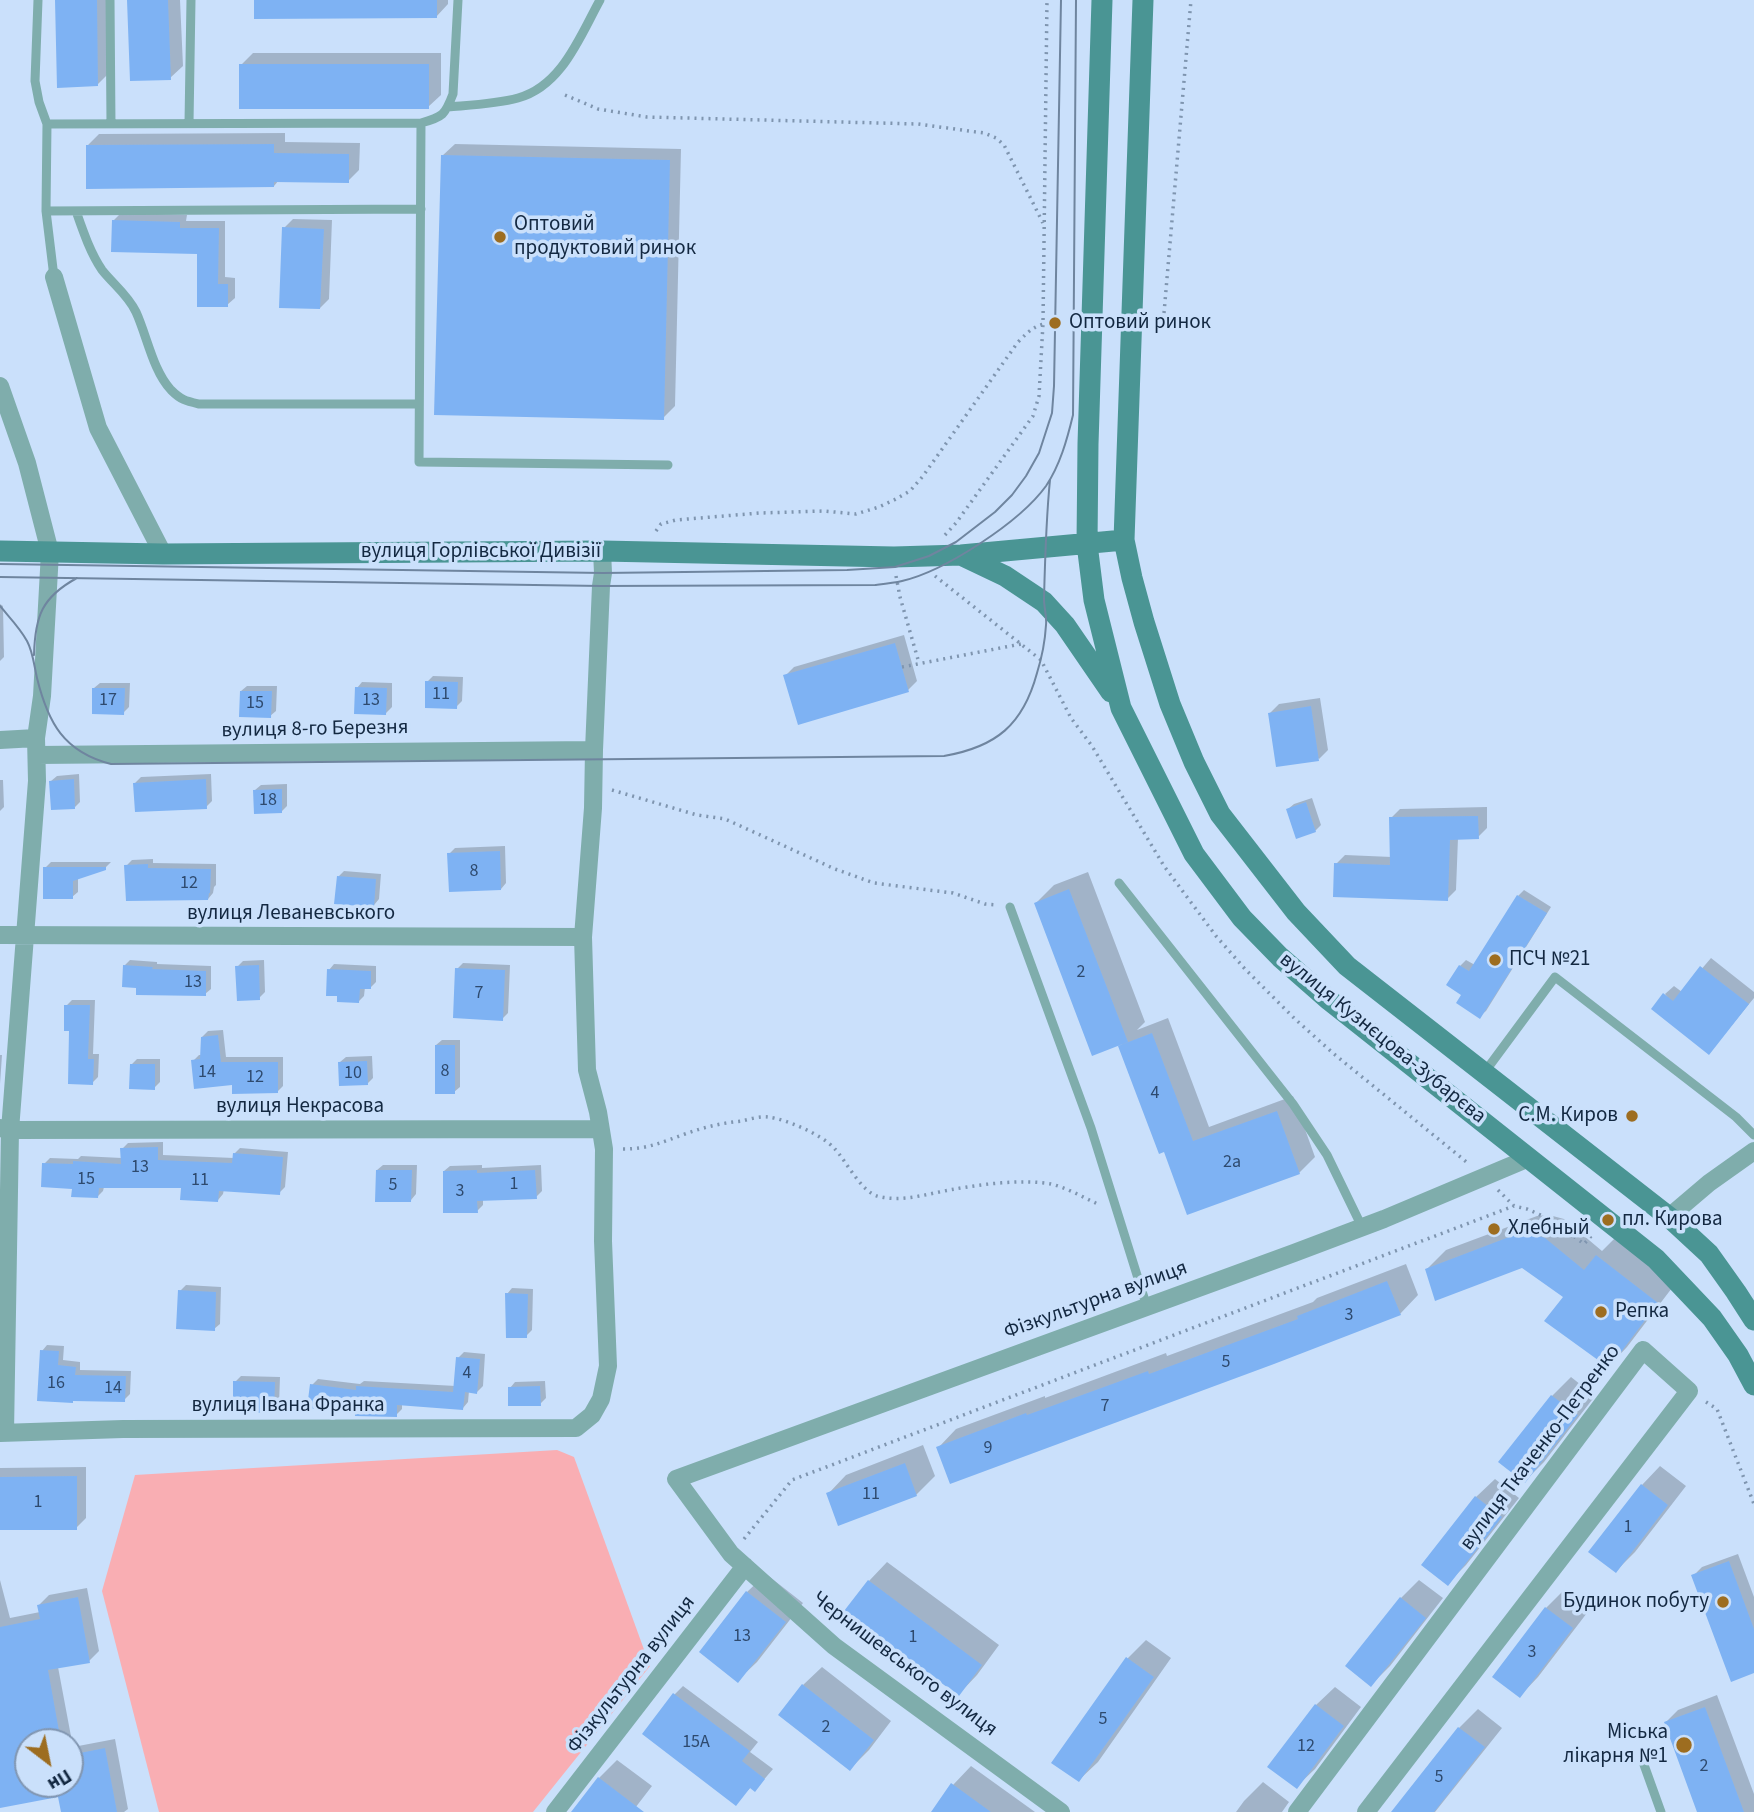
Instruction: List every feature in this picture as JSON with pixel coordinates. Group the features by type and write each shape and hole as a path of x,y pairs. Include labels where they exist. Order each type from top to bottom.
{"main road":[{"name":"вулиця Кузнєцова-Зубарєва","path":"1102,0 1088,430 1087,544 1094,600 1121,708 1194,854 1242,918 1280,957 1329,1000 1656,1259 1712,1318 1738,1355 1754,1385"},
{"name":"вулиця Кузнєцова-Зубарєва","path":"1143,0 1124,540 1143,622 1170,704 1194,762 1220,814 1296,912 1347,967 1669,1217 1709,1254 1754,1320"},
{"name":"вулиця Горлівської Дивізії","path":"0,551 163,554 602,551 894,557 961,555 1124,540"},
{"path":"961,555 1005,576 1044,602 1065,625 1121,708"}],"street":[{"path":"54,277 98,428 163,554"},
{"path":"0,386 27,463 50,552 26,936 5,1129 3,1433"},
{"path":"602,551 594,785 583,937 587,1070 604,1149"},
{"name":"вулиця 8-го Березня","path":"0,740 37,747 594,750"},
{"name":"вулиця Леваневського","path":"0,935 583,937"},
{"name":"вулиця Некрасова","path":"5,1129 600,1129"},
{"name":"вулиця Івана Франка","path":"3,1433 136,1429 576,1428 592,1415 601,1399 608,1366 603,1241 604,1149"},
{"path":"1669,1217 1754,1151"},
{"name":"Фізкультурна вулиця","path":"676,1479 1362,1227 1530,1158"},
{"name":"вулиця Ткаченко-Петренко","path":"1297,1812 1643,1350 1689,1391"},
{"path":"1366,1812 1689,1391"},
{"name":"Чернишевського вулиця","path":"676,1479 731,1554 834,1646 1061,1812"},
{"name":"Фізкультурна вулиця","path":"555,1812 745,1566"}],"lane":[{"path":"38,0 35,81 47,124 46,211 54,277"},
{"path":"110,0 111,124"},
{"path":"189,123 191,0"},
{"path":"47,124 421,122 440,118 453,94 458,0"},
{"path":"448,107 520,97 545,85 568,57 600,0"},
{"path":"421,122 419,462 668,465"},
{"path":"46,211 421,209"},
{"path":"76,211 102,270 124,293 135,310 160,373 169,388 183,400 199,404 419,404"},
{"path":"1119,883 1293,1104 1327,1155 1362,1227"},
{"path":"1010,907 1091,1128 1147,1307"},
{"path":"1484,1073 1555,977 1736,1117 1754,1135"},
{"path":"1643,1762 1661,1812"}],"path":[{"path":"1041,660 929,572 929,556 1033,416 1039,396 1043,323 1047,0"},
{"path":"1164,313 1191,0"},
{"path":"565,95 598,109 647,117 918,124 984,133 1004,145 1044,225"},
{"path":"642,552 661,524 676,520 760,513 824,511 856,514 894,500 910,491 923,476 1018,342 1030,329 1043,323 1055,323"},
{"path":"894,557 900,597 919,664"},
{"path":"902,667 1021,644"},
{"path":"594,785 697,815 724,819 835,869 874,883 953,893 985,904 1010,907"},
{"path":"604,1149 638,1149 715,1125 768,1117 803,1128 832,1146 873,1195 904,1198 960,1188 1025,1182 1064,1188 1118,1213"},
{"path":"731,1554 792,1480 1514,1206"},
{"path":"1689,1391 1717,1409 1754,1504"}],"shaded area":[{"path":"557,1450 574,1457 650,1666 533,1812 159,1812 102,1591 135,1475"}],"building":[{"path":"55,0 97,0 98,86 57,88"},
{"path":"127,0 168,0 171,80 130,81"},
{"path":"254,0 437,0 437,18 254,19"},
{"path":"239,64 429,64 429,109 239,109"},
{"path":"274,144 274,153 349,154 349,183 274,182 274,187 86,189 86,145"},
{"path":"441,155 670,160 664,420 434,415"},
{"path":"112,220 180,222 180,228 219,228 218,284 228,284 228,307 197,307 197,254 111,252"},
{"path":"282,227 324,229 320,309 279,308"},
{"path":"895,643 909,692 798,725 783,675"},
{"path":"425,681 458,682 457,709 425,708"},
{"path":"355,687 387,688 386,715 354,714"},
{"path":"92,688 125,688 124,715 92,714"},
{"path":"240,691 272,691 271,718 239,717"},
{"path":"1311,706 1319,761 1276,767 1268,713"},
{"path":"74,779 75,809 51,810 49,781"},
{"path":"206,779 207,809 135,812 133,783"},
{"path":"282,789 282,813 254,814 253,790"},
{"path":"1306,802 1316,832 1296,839 1286,809"},
{"path":"1478,816 1479,839 1450,840 1448,901 1333,897 1334,863 1390,865 1389,817"},
{"path":"500,851 501,890 449,892 447,853"},
{"path":"148,864 148,868 211,869 208,900 126,901 124,865"},
{"path":"43,867 106,867 106,870 73,881 73,899 43,899"},
{"path":"337,876 376,879 374,907 334,904"},
{"path":"1069,889 1128,1042 1092,1056 1034,903"},
{"path":"1517,895 1547,913 1480,1019 1456,1003 1461,995 1446,985 1459,965 1469,971"},
{"path":"123,965 206,971 206,996 136,995 136,988 122,987"},
{"path":"259,965 260,1000 237,1001 235,966"},
{"path":"1700,966 1749,1004 1709,1055 1651,1009 1663,993 1673,1001"},
{"path":"455,968 505,970 503,1021 453,1018"},
{"path":"327,969 371,971 371,989 360,989 359,1003 337,1002 337,996 326,996"},
{"path":"64,1005 90,1005 88,1059 94,1059 93,1085 68,1084 69,1031 64,1031"},
{"path":"1152,1033 1193,1141 1277,1111 1300,1174 1187,1215 1164,1152 1159,1154 1118,1046"},
{"path":"218,1035 221,1062 278,1062 278,1093 232,1094 232,1085 194,1089 191,1060 200,1059 201,1037"},
{"path":"435,1045 455,1045 455,1094 435,1094"},
{"path":"367,1061 368,1085 339,1086 338,1062"},
{"path":"130,1064 155,1064 155,1090 129,1089"},
{"path":"158,1147 158,1160 232,1163 233,1153 283,1157 280,1195 219,1191 218,1202 180,1200 181,1188 99,1188 98,1198 71,1197 72,1189 41,1187 42,1163 73,1164 73,1161 121,1164 120,1148"},
{"path":"376,1170 412,1170 411,1202 375,1202"},
{"path":"477,1170 477,1173 535,1170 537,1199 477,1201 478,1213 443,1213 443,1171"},
{"path":"1530,1233 1545,1238 1584,1270 1596,1255 1658,1303 1609,1368 1544,1321 1563,1297 1522,1268 1435,1301 1425,1269 1517,1234"},
{"path":"1387,1281 1401,1315 950,1484 936,1447 1148,1371 1149,1374 1298,1319 1297,1316"},
{"path":"178,1290 216,1292 215,1331 176,1329"},
{"path":"505,1293 528,1294 527,1338 506,1338"},
{"path":"40,1350 59,1351 58,1365 76,1367 75,1375 126,1376 125,1402 37,1401"},
{"path":"456,1357 480,1359 477,1394 465,1392 463,1410 397,1405 397,1417 355,1416 307,1408 310,1384 356,1390 356,1386 453,1392"},
{"path":"233,1381 275,1382 274,1413 233,1412"},
{"path":"540,1386 541,1406 508,1406 508,1387"},
{"path":"1551,1395 1578,1415 1525,1483 1498,1462"},
{"path":"905,1463 917,1496 838,1526 826,1493"},
{"path":"77,1476 77,1530 0,1530 0,1477"},
{"path":"1641,1484 1668,1505 1616,1573 1588,1552"},
{"path":"1475,1496 1502,1517 1448,1586 1421,1565"},
{"name":"Будинок побуту","path":"1729,1561 1754,1629 1754,1673 1731,1682 1691,1575"},
{"path":"868,1580 982,1665 959,1696 844,1611"},
{"path":"746,1591 786,1622 738,1683 699,1652"},
{"path":"78,1597 90,1663 48,1670 58,1728 14,1728 14,1798 53,1798 0,1808 0,1627 40,1619 37,1605"},
{"path":"1400,1597 1426,1618 1371,1687 1345,1666"},
{"path":"1545,1607 1573,1628 1520,1698 1492,1677"},
{"path":"1126,1657 1154,1677 1079,1782 1051,1763"},
{"path":"802,1684 874,1740 850,1771 778,1715"},
{"path":"673,1693 750,1751 742,1761 765,1779 755,1792 750,1788 736,1806 642,1734"},
{"path":"1315,1704 1344,1726 1297,1789 1267,1767"},
{"path":"1705,1707 1744,1812 1697,1812 1664,1722"},
{"path":"1458,1727 1485,1747 1434,1812 1391,1812"},
{"path":"105,1748 117,1812 61,1812 58,1798 84,1798 84,1752"},
{"path":"598,1777 644,1812 571,1812"},
{"path":"951,1783 991,1812 931,1812"}],"tram line":[{"path":"0,564 603,573 847,570 895,567 929,556 956,542 1012,495 1039,453 1052,413 1061,0"},
{"path":"0,577 601,586 875,585 919,576 960,556 1019,515 1046,486 1062,452 1073,415 1076,0"},
{"path":"0,606 29,645 41,694 60,733 81,752 111,764 944,756 978,747 1005,731 1024,707 1031,691 1046,631 1044,599 1050,480"},
{"path":"34,655 36,629 48,600 77,578"}],"place":[{"name":"Оптовий продуктовий ринок","path":"500,237"},
{"name":"Оптовий ринок","path":"1055,323"},
{"name":"ПСЧ №21","path":"1495,960"},
{"name":"С.М. Киров","path":"1632,1116"},
{"name":"пл. Кирова","path":"1608,1220"},
{"name":"Хлебный","path":"1494,1229"},
{"name":"Репка","path":"1601,1312"},
{"name":"Будинок побуту","path":"1723,1602"},
{"name":"Міська лікарня №1","path":"1684,1745"}]}
